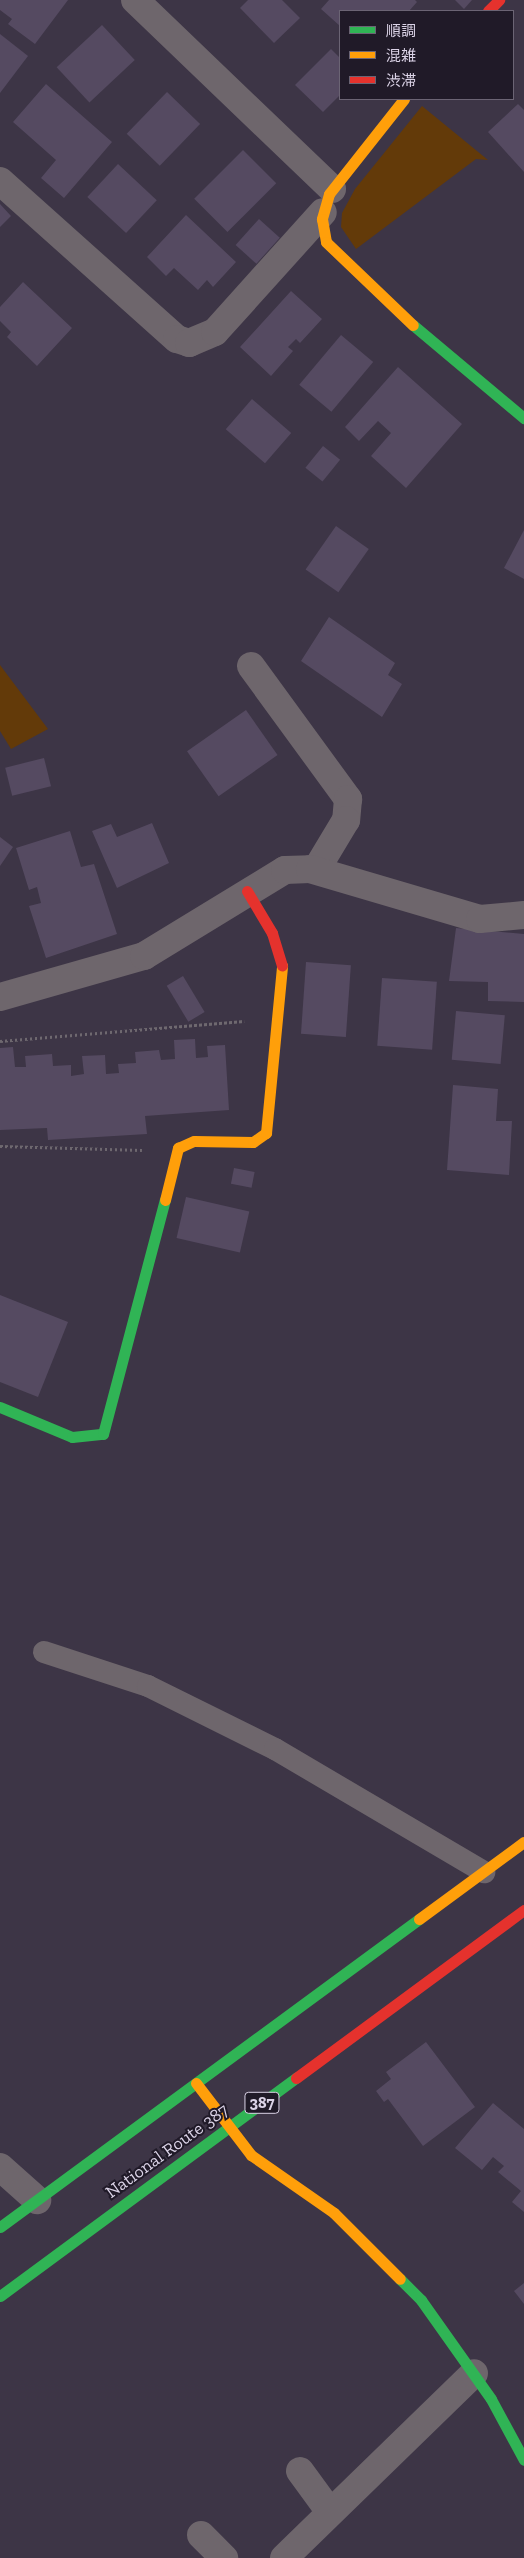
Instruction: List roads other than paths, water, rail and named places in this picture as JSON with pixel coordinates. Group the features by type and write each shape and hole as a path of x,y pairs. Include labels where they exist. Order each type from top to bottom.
{"main road":[{"path":"489,10 499,0"},
{"path":"403,100 328,200 324,235 337,257 524,418"},
{"path":"0,1408 72,1436 85,1439 103,1434 109,1424 178,1148 194,1141 253,1142 268,1128 282,965 272,934 246,891"},
{"name":"National Route 387","path":"0,2227 524,1842"},
{"name":"National Route 387","path":"0,2296 524,1910"},
{"path":"196,2083 228,2128 258,2162 314,2197 376,2251 420,2300 518,2431 524,2460"}],"street":[{"path":"0,181 176,339 189,343 216,332 328,200 136,0"},
{"path":"251,666 348,799 346,820 316,870"},
{"path":"0,997 144,956 246,891 285,870 316,870 463,916 494,920 524,915"},
{"path":"0,2167 37,2200"},
{"path":"284,2558 474,2373"},
{"path":"300,2471 330,2512"},
{"path":"200,2535 224,2558"}],"lane":[{"path":"44,1652 148,1686 267,1745 484,1872"}]}
